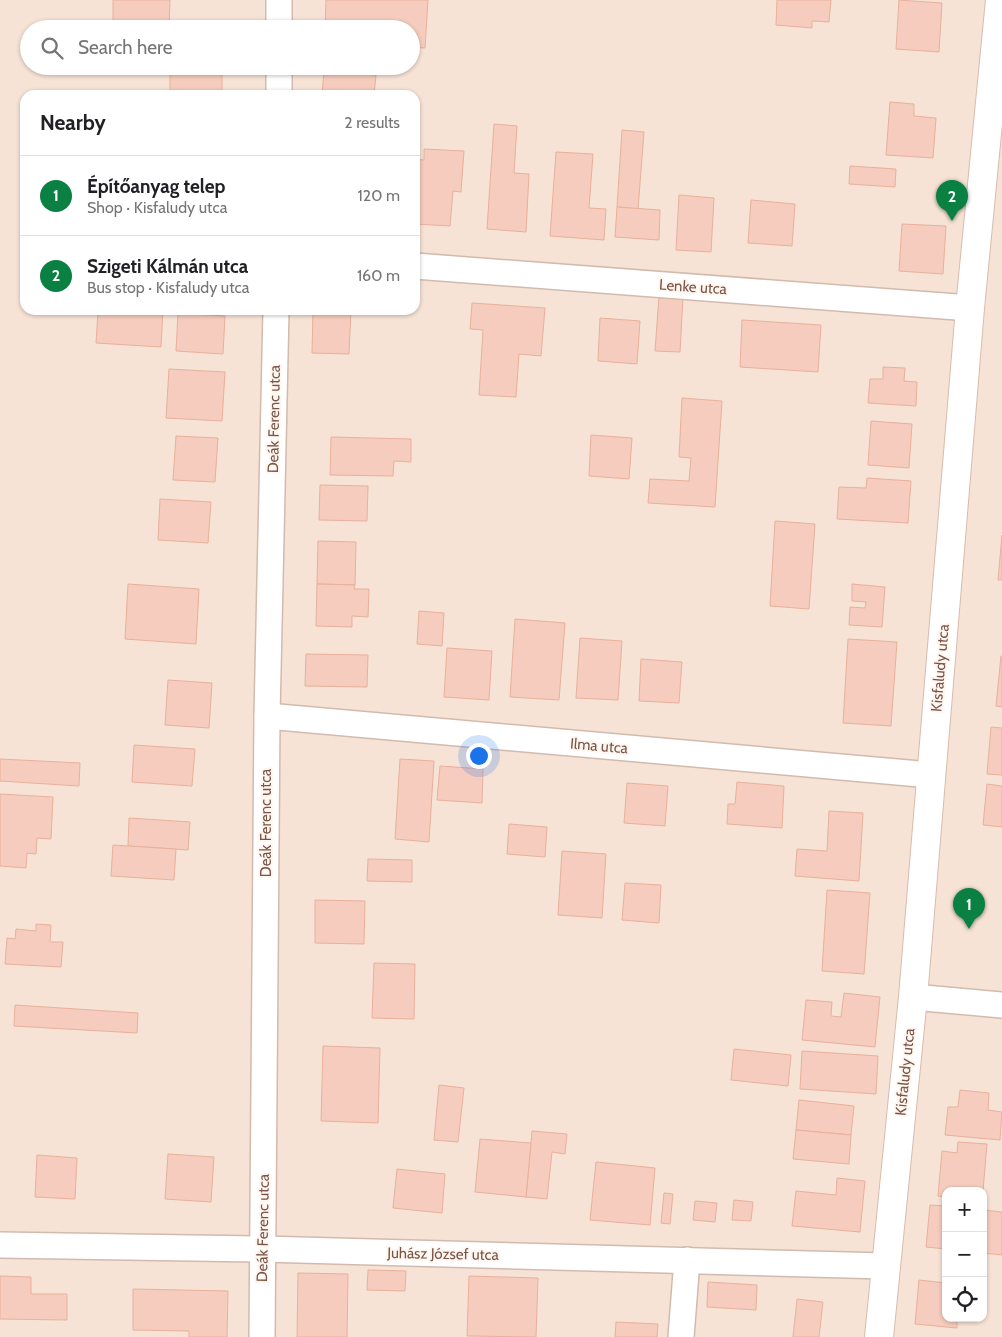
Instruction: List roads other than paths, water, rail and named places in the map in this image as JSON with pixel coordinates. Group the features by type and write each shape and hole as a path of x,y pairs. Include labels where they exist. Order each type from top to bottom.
{"street":[{"path":"279,0 279,20"},
{"name":"Kisfaludy utca","path":"879,1337 913,997 970,308 1000,0"},
{"path":"278,90 279,75"},
{"name":"Lenke utca","path":"420,266 970,308"},
{"name":"Deák Ferenc utca","path":"262,1337 267,716 276,315"},
{"name":"Ilma utca","path":"267,716 931,776"},
{"path":"913,997 1002,1005"},
{"name":"Juhász József utca","path":"0,1246 263,1249 885,1266"},
{"path":"681,1337 687,1260"}],"place":[{"name":"Szigeti Kálmán utca","path":"952,221"},
{"name":"Építőanyag telep","path":"969,929"}]}
